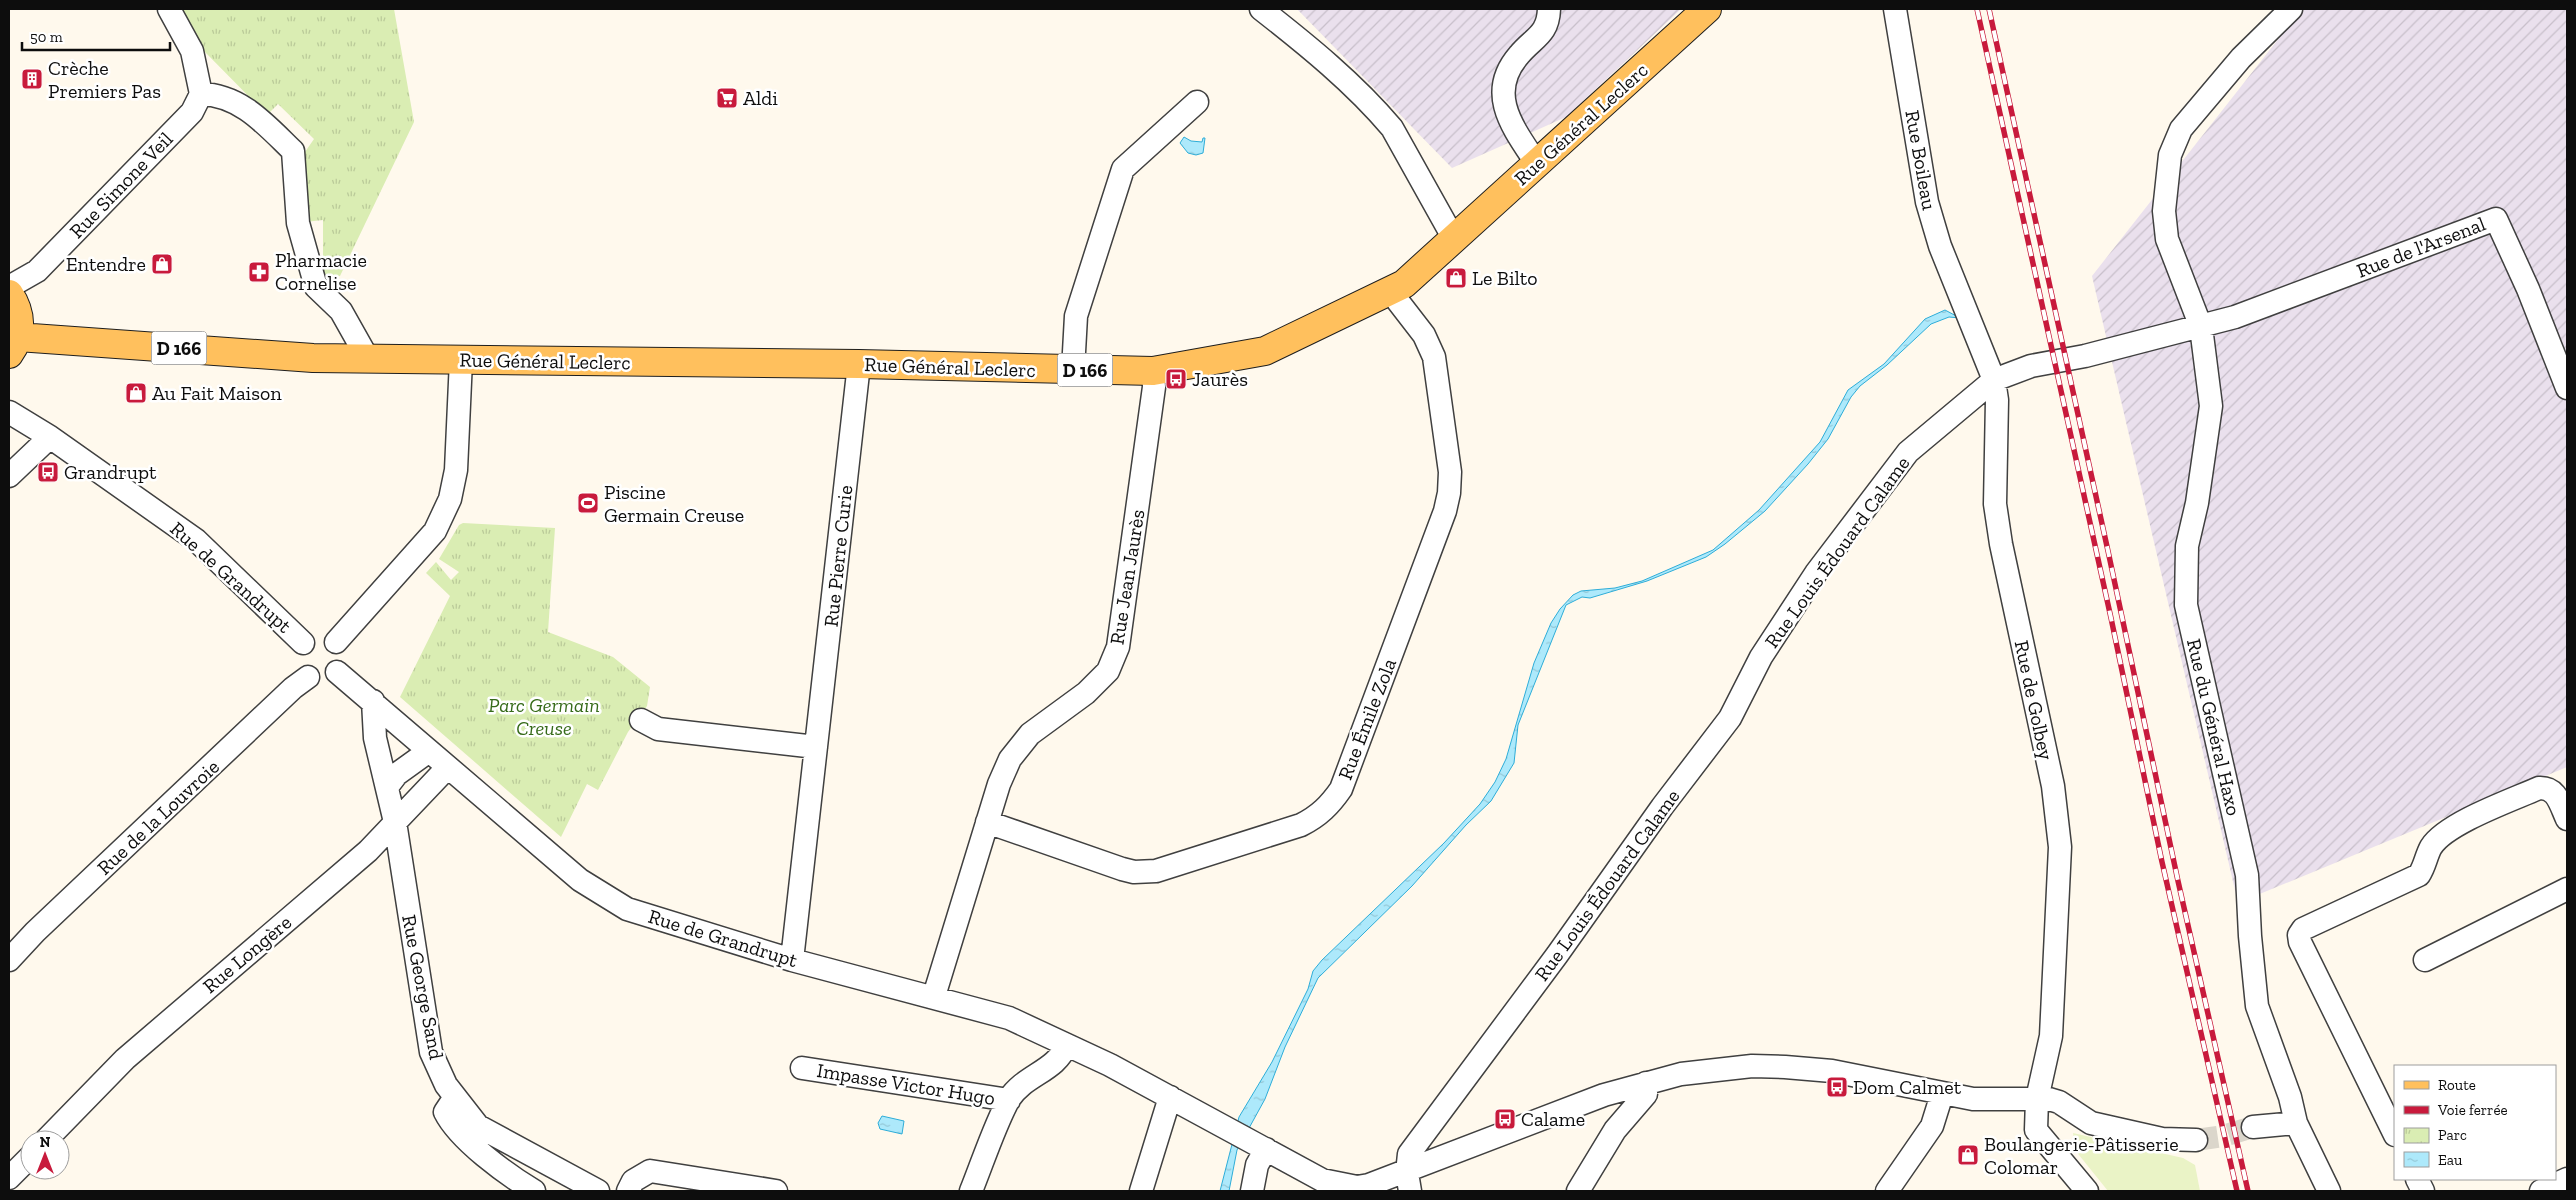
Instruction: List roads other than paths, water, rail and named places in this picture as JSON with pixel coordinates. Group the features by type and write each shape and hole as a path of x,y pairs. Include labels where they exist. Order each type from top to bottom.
{"main road":[{"name":"Rue Général Leclerc","path":"13,345 314,358 859,364 1153,371 1265,351 1404,284 1707,9"},
{"path":"9,294 15,303 20,320 13,345"}],"street":[{"path":"169,9 192,52 201,94 219,94 238,103 256,116 293,151 298,223 316,287 341,311 368,359"},
{"path":"1261,9 1303,42 1379,112 1392,128 1454,239"},
{"path":"1537,164 1508,119 1503,100 1505,78 1519,55 1538,39 1549,22 1550,9"},
{"name":"Rue Boileau","path":"1896,9 1927,202 1940,246 1965,306"},
{"path":"2200,327 2167,239 2164,211 2170,155 2181,129 2241,58 2291,9"},
{"name":"Rue Simone Veil","path":"9,287 37,270 192,112 201,94"},
{"path":"1073,370 1076,316 1123,169 1197,102"},
{"name":"Rue de l'Arsenal","path":"2200,327 2235,317 2496,219 2528,289 2567,388"},
{"name":"Rue Émile Zola","path":"987,822 1122,869 1149,871 1174,866 1301,825 1317,816 1330,804 1341,788 1445,511 1449,493 1450,472 1434,357 1424,335 1390,291"},
{"name":"Rue de Golbey","path":"1965,306 1994,380 1997,400 1995,504 2001,544 2053,786 2060,847 2050,1036 2037,1099 2036,1130 2087,1191"},
{"name":"Rue Louis Édouard Calame","path":"1408,1182 1408,1154 1558,955 1662,807 1730,718 1761,658 1822,566 1908,452 1994,380 2031,366 2084,356 2200,327"},
{"name":"Rue du Général Haxo","path":"2200,327 2212,406 2197,503 2187,546 2186,605 2247,875 2250,936 2257,1006 2290,1097 2296,1122 2329,1191"},
{"path":"336,642 435,531 450,500 456,470 461,360"},
{"name":"Rue Pierre Curie","path":"792,960 859,364"},
{"name":"Rue Jean Jaurès","path":"934,996 987,822 1010,759 1030,734 1091,688 1108,671 1118,647 1154,387 1153,371"},
{"name":"Rue de Grandrupt","path":"9,412 50,437 196,540 303,643"},
{"path":"9,476 50,437"},
{"path":"316,636 323,636 336,642 342,657 337,672 323,680 308,676 298,664 298,656 303,643 316,636"},
{"name":"Rue de Grandrupt","path":"337,672 580,880 627,909 792,960 934,996 1009,1018 1170,1097 1266,1150"},
{"name":"Rue de la Louvroie","path":"9,960 34,932 308,676"},
{"name":"Rue George Sand","path":"373,702 375,738 395,822 431,1052 446,1085 478,1126 598,1191"},
{"path":"641,720 658,729 816,748"},
{"path":"387,787 396,774 429,751"},
{"name":"Rue Longère","path":"56,1130 126,1059 368,851 448,767"},
{"path":"2394,1132 2300,942 2299,935 2303,929 2419,875 2425,866 2431,847 2451,828 2539,788 2548,788 2554,792 2567,818"},
{"path":"2425,960 2567,889"},
{"path":"971,1191 1009,1100 1020,1086 1062,1057 1066,1045"},
{"path":"1252,1191 1257,1165 1266,1150 1322,1180 1357,1187 1408,1182 1604,1095 1681,1074 1752,1066 1832,1071 1973,1099 2037,1099 2059,1102 2091,1123 2162,1139 2196,1140"},
{"name":"Impasse Victor Hugo","path":"802,1068 1009,1100"},
{"path":"1578,1191 1615,1130 1646,1094 1646,1084"},
{"path":"1887,1191 1932,1126 1942,1094"},
{"path":"455,1097 445,1112 452,1127 514,1179 534,1191"},
{"path":"1141,1191 1170,1097"},
{"path":"2253,1127 2296,1122"},
{"path":"9,1178 20,1167"},
{"path":"628,1191 634,1181 650,1171 776,1191"},
{"path":"2541,1191 2567,1179"},
{"path":"2417,1180 2423,1191"}],"water":[{"path":"1184,137 1191,141 1202,142 1203,138 1205,138 1203,153 1196,155 1188,153 1180,143"},
{"path":"1945,310 1960,318 1949,317 1931,324 1887,365 1860,386 1851,397 1828,439 1808,464 1765,511 1725,544 1706,557 1647,581 1590,598 1582,597 1566,605 1518,725 1514,763 1491,801 1466,825 1412,886 1318,978 1285,1047 1265,1099 1237,1150 1229,1191 1220,1191 1239,1117 1272,1062 1308,989 1313,971 1322,960 1444,843 1480,804 1495,782 1506,759 1534,663 1551,623 1560,609 1573,595 1581,591 1615,588 1642,581 1713,550 1759,510 1820,442 1848,390 1884,364 1925,319"},
{"path":"882,1116 904,1121 902,1134 880,1129 878,1123"}],"tunnel":[{"path":"2196,1140 2223,1136 2253,1127"}],"railway":[{"path":"1977,9 2111,618 2162,862 2237,1191"},
{"path":"1989,9 2178,881 2248,1191"}],"place":[{"name":"Crèche Premiers Pas","path":"32,79"},
{"name":"Aldi","path":"727,98"},
{"name":"Entendre","path":"162,264"},
{"name":"Pharmacie Cornelise","path":"259,272"},
{"name":"Le Bilto","path":"1456,278"},
{"name":"Jaurès","path":"1176,379"},
{"name":"Au Fait Maison","path":"136,393"},
{"name":"Grandrupt","path":"48,472"},
{"name":"Piscine Germain Creuse","path":"588,503"},
{"name":"Dom Calmet","path":"1837,1087"},
{"name":"Calame","path":"1505,1119"},
{"name":"Boulangerie-Pâtisserie Colomar","path":"1968,1155"}],"park label":[{"name":"Parc Germain Creuse","path":"544,716"}]}
